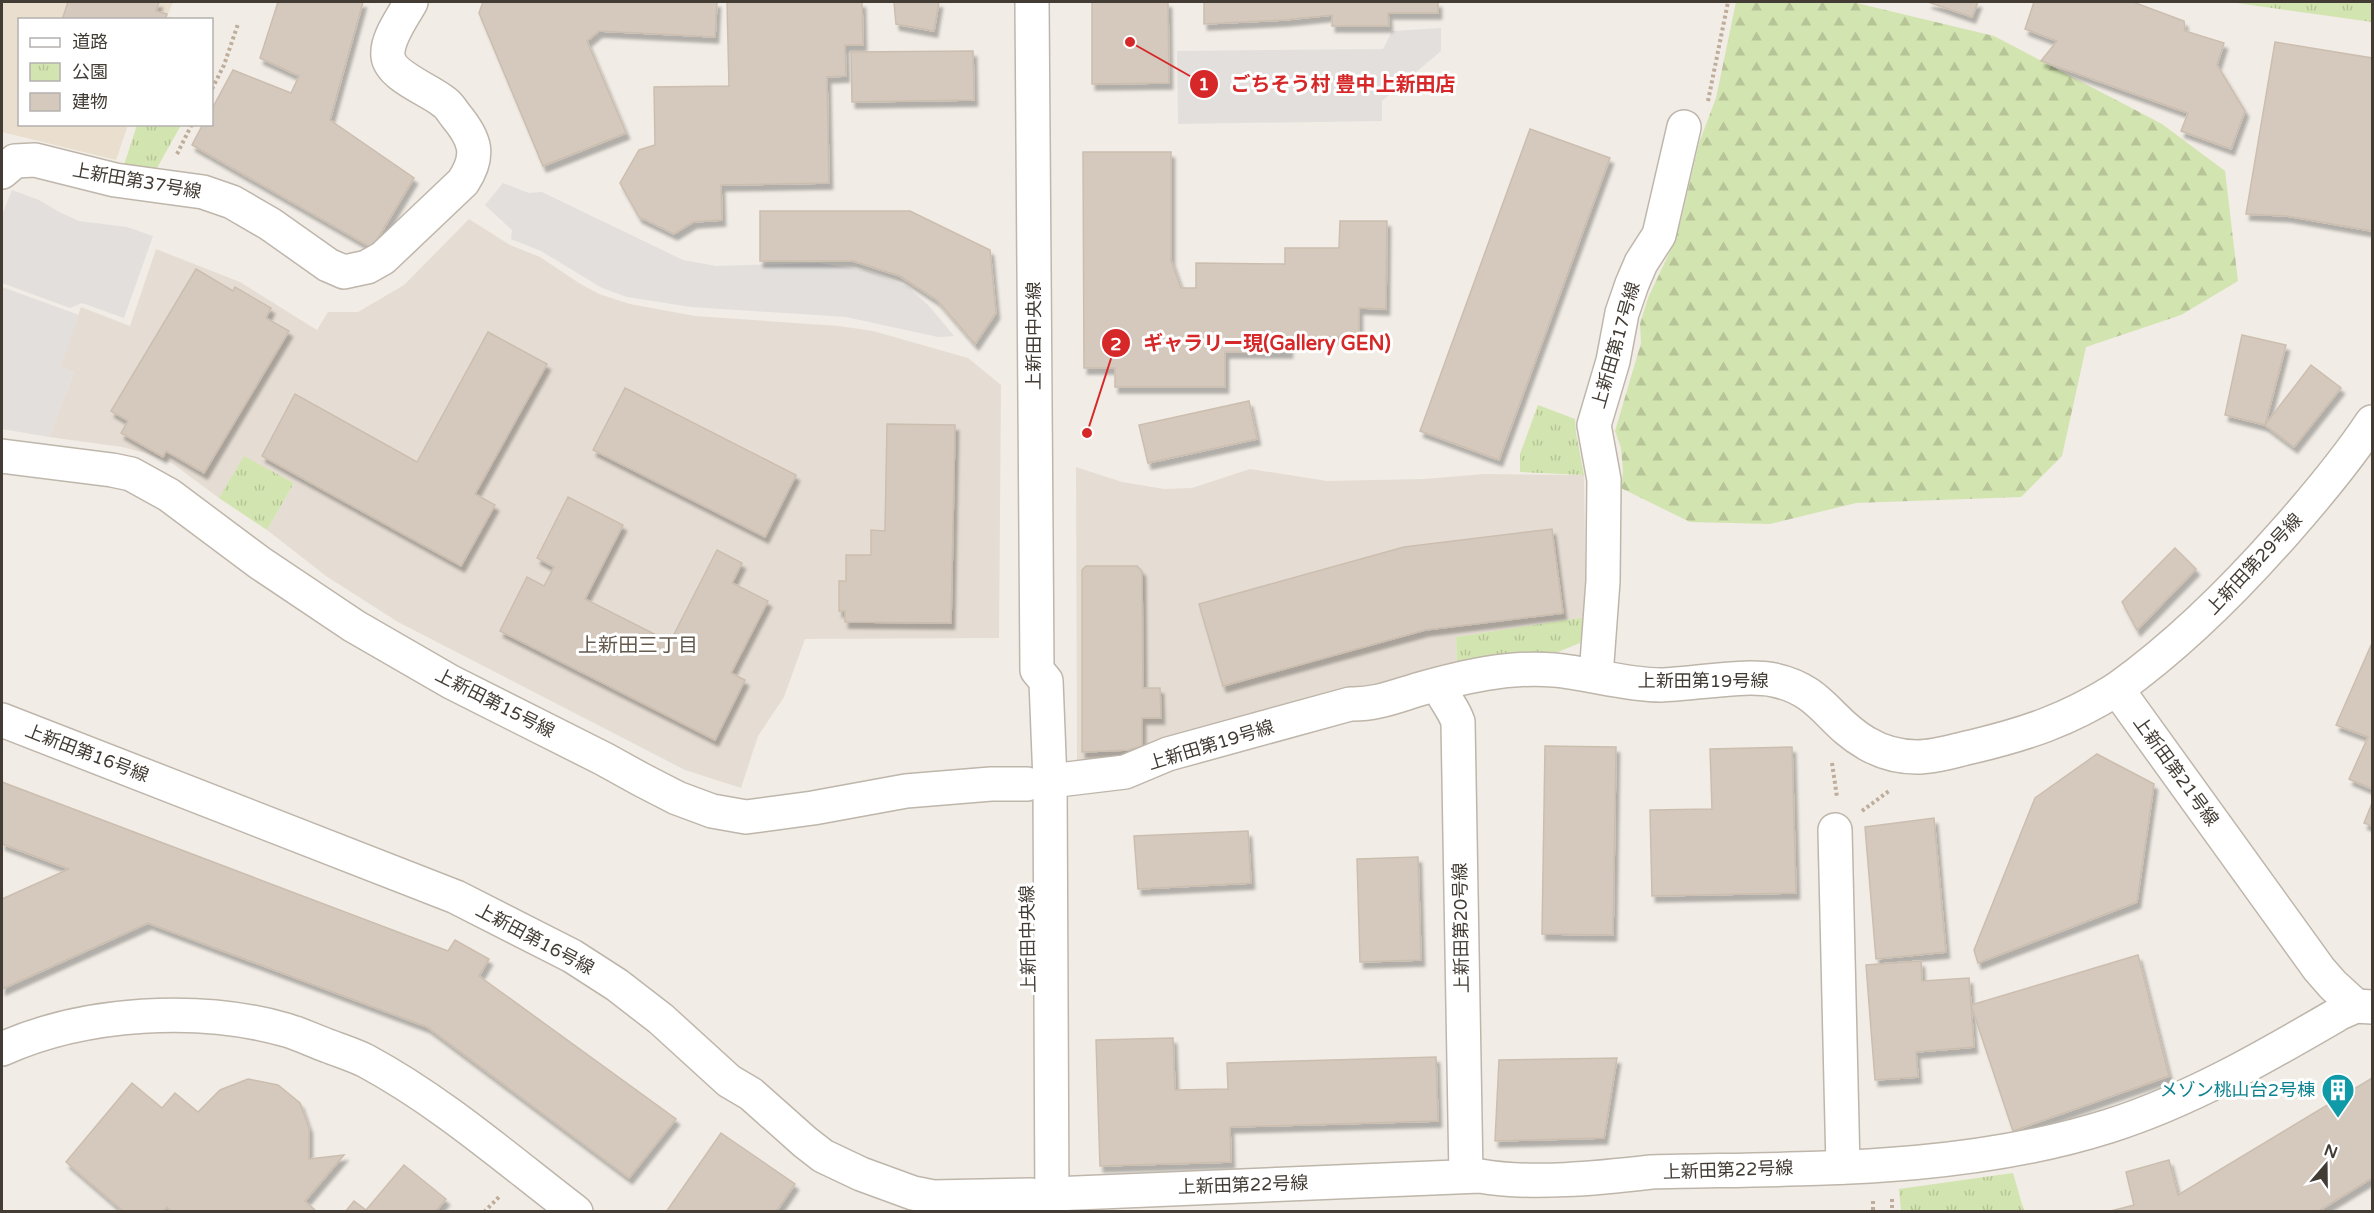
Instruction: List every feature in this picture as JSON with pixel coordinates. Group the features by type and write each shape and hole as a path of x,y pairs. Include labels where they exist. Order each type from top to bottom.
{"street":[{"name":"上新田第37号線","path":"2,172 15,161 35,160 116,180 203,192 232,202 270,224 328,265 344,272 367,267 383,258 463,182 474,155 473,142 466,127 445,102 409,81 390,63 388,54 390,45 411,2"},
{"name":"上新田中央線","path":"1032,2 1037,670 1026,682 1038,782 1042,1203"},
{"name":"上新田第17号線","path":"1596,676 1603,581 1604,480 1594,425 1613,361 1622,313 1641,263 1659,235 1684,127"},
{"name":"上新田第29号線","path":"2116,689 2168,651 2240,583 2309,505 2373,422"},
{"name":"上新田第15号線","path":"2,456 112,470 138,478 169,495 260,563 354,626 451,682 677,798 712,811 746,817 813,808 906,791 1038,782"},
{"name":"上新田第19号線","path":"1038,782 1125,772 1168,754 1350,704 1370,705 1487,673 1521,670 1552,670 1660,685 1771,679 1798,687 1814,696 1848,731 1881,751 1918,757 2016,736 2051,725 2116,689"},
{"name":"上新田第20号線","path":"1439,685 1445,702 1453,709 1458,722 1466,1176"},
{"name":"上新田第21号線","path":"2116,689 2319,969 2333,986 2364,1006"},
{"name":"上新田第16号線","path":"2,720 456,897 572,956 618,984 661,1019 729,1081 751,1094 805,1142 824,1156 861,1174 912,1193 933,1197 1042,1203"},
{"path":"1835,830 1843,1167"},
{"name":"上新田第22号線","path":"1042,1203 1466,1176 1505,1180 1618,1176 1651,1172 1872,1167 1982,1155 2057,1141 2109,1126 2199,1091 2364,1006"},
{"path":"2,1049 72,1026 159,1015 245,1021 287,1030 364,1060 416,1091 576,1212"}],"path":[{"path":"1684,127 1699,123 1710,96 1728,2"},
{"path":"213,86 224,65 238,24"},
{"path":"1833,714 1832,767 1842,813 1835,830"},
{"path":"484,1212 501,1195"}],"shaded area":[{"path":"2,2 173,2 166,18 18,18 18,126 128,126 116,160 2,132"},
{"path":"1441,28 1441,51 1382,101 1382,121 1178,124 1177,51 1383,49 1392,31"},
{"path":"503,183 529,193 542,192 683,260 716,266 819,263 868,271 908,287 929,306 954,336 938,337 846,317 691,307 627,297 602,288 541,251 511,239 512,230 485,205"},
{"path":"12,190 39,200 79,221 127,227 153,236 124,318 82,303 70,308 2,283 2,215"},
{"path":"469,219 510,245 540,257 599,294 630,304 695,316 839,326 873,331 968,358 1001,385 999,638 805,639 784,697 758,736 741,788 685,770 398,622 326,576 267,530 294,483 245,457 219,498 173,464 145,453 122,447 49,437 74,372 60,367 81,307 130,326 156,249 240,282 317,330 328,312 358,312 404,285"},
{"path":"2,287 79,315 60,367 74,372 49,437 2,429"},
{"path":"1076,467 1122,482 1164,489 1192,488 1250,469 1327,481 1424,479 1484,474 1584,475 1586,617 1456,637 1457,663 1225,726 1119,758 1077,760"}],"green space":[{"path":"1736,2 1852,2 1994,36 2162,124 2225,171 2238,281 2181,315 2086,347 2062,456 2021,497 1856,503 1770,524 1690,522 1621,488 1623,472 1621,448 1615,431 1641,343 1640,324 1648,298 1674,243 1681,220 1699,143 1716,98"},
{"path":"2229,2 2372,2 2372,22"},
{"path":"137,126 180,126 157,168 124,165"},
{"path":"1538,405 1575,419 1584,475 1520,472 1520,454"},
{"path":"244,456 294,483 267,530 219,498"},
{"path":"1586,617 1580,643 1553,654 1457,663 1456,637"},
{"path":"2013,1173 2024,1211 1901,1211 1899,1189"}],"building":[{"path":"68,2 159,2 156,11 167,14 166,18 63,18"},
{"path":"278,2 363,2 330,120 414,178 372,248 192,145 202,126 213,126 213,107 233,70 291,93 299,76 260,58"},
{"path":"483,2 717,2 715,37 599,31 587,41 626,133 543,166 479,13"},
{"path":"727,2 862,2 863,45 845,45 846,76 827,77 829,183 721,185 722,220 693,222 674,234 639,217 620,183 639,150 655,145 654,87 729,86"},
{"path":"894,2 939,2 934,31 896,24"},
{"path":"1092,2 1168,2 1169,83 1092,84"},
{"path":"1204,2 1438,2 1438,13 1388,13 1389,26 1332,26 1332,15 1204,24"},
{"path":"1928,2 1978,2 1972,17"},
{"path":"2034,2 2133,2 2184,21 2185,31 2224,43 2217,65 2245,111 2231,149 2181,131 2188,113 2041,61 2057,41 2025,29"},
{"path":"2275,42 2372,58 2372,231 2287,216 2246,214"},
{"path":"973,51 974,100 852,102 851,52"},
{"path":"1530,129 1610,158 1499,460 1420,431"},
{"path":"1083,152 1171,152 1171,260 1181,288 1196,288 1196,263 1285,264 1285,248 1339,248 1340,221 1387,221 1386,309 1359,308 1359,337 1289,337 1289,352 1225,352 1225,387 1115,387 1115,368 1084,368"},
{"path":"760,211 910,211 990,250 996,313 975,344 937,300 900,276 853,261 760,261"},
{"path":"196,269 233,291 235,287 271,308 266,318 289,331 204,473 166,451 163,457 121,433 128,421 111,411"},
{"path":"488,332 547,364 475,494 495,505 461,566 262,456 295,394 417,462"},
{"path":"2242,335 2286,345 2265,425 2225,415"},
{"path":"2311,365 2341,388 2294,447 2265,425"},
{"path":"625,388 796,475 765,537 593,450"},
{"path":"1249,401 1257,439 1148,463 1139,425"},
{"path":"887,424 955,425 951,623 845,622 845,611 839,611 839,581 846,581 846,555 871,555 871,530 885,531"},
{"path":"568,497 623,525 585,599 670,642 717,550 742,563 732,583 768,601 731,673 745,680 715,740 500,631 527,577 544,586 554,567 537,558"},
{"path":"1552,529 1563,613 1425,630 1223,686 1199,604 1404,547"},
{"path":"2175,548 2196,569 2137,630 2122,602"},
{"path":"1086,566 1137,566 1142,571 1143,688 1160,688 1161,718 1142,718 1142,746 1128,750 1082,752 1082,570"},
{"path":"2372,643 2372,789 2349,779 2368,737 2336,725"},
{"path":"1545,746 1616,747 1613,935 1542,934"},
{"path":"1792,747 1796,893 1652,896 1650,810 1712,809 1710,749"},
{"path":"2097,754 2154,784 2137,902 1978,963 1974,950 2035,798"},
{"path":"2,782 448,951 455,940 489,959 479,976 676,1119 629,1178 427,1027 148,923 2,989 2,899 69,869 2,844"},
{"path":"2372,803 2372,826 2364,823"},
{"path":"1934,818 1946,952 1876,959 1865,827"},
{"path":"1248,831 1251,883 1138,889 1134,836"},
{"path":"1418,857 1421,960 1360,962 1357,859"},
{"path":"2138,955 2169,1076 2013,1131 1971,1005"},
{"path":"1921,961 1922,981 1969,978 1974,1047 1916,1052 1918,1077 1875,1080 1866,965"},
{"path":"1173,1038 1175,1090 1228,1089 1227,1063 1436,1057 1438,1121 1230,1127 1231,1162 1100,1166 1096,1040"},
{"path":"1617,1058 1604,1138 1495,1141 1499,1060"},
{"name":"メゾン桃山台2号棟","path":"2372,1078 2372,1178 2317,1212 2107,1212 2134,1205 2126,1172 2169,1160 2178,1195"},
{"path":"248,1079 278,1085 300,1103 309,1128 309,1159 344,1155 305,1201 317,1212 172,1212 167,1207 163,1212 124,1212 66,1162 132,1083 162,1108 175,1093 198,1112 220,1090"},
{"path":"721,1133 795,1184 776,1212 666,1212"},
{"path":"404,1165 446,1199 435,1212 345,1212 354,1201 366,1210"}],"place":[{"name":"ごちそう村 豊中上新田店","path":"1130,42"},
{"name":"ギャラリー現(Gallery GEN)","path":"1087,433"},
{"name":"メゾン桃山台2号棟","path":"2338,1119"}],"district":[{"name":"上新田三丁目","path":"638,646"}]}
